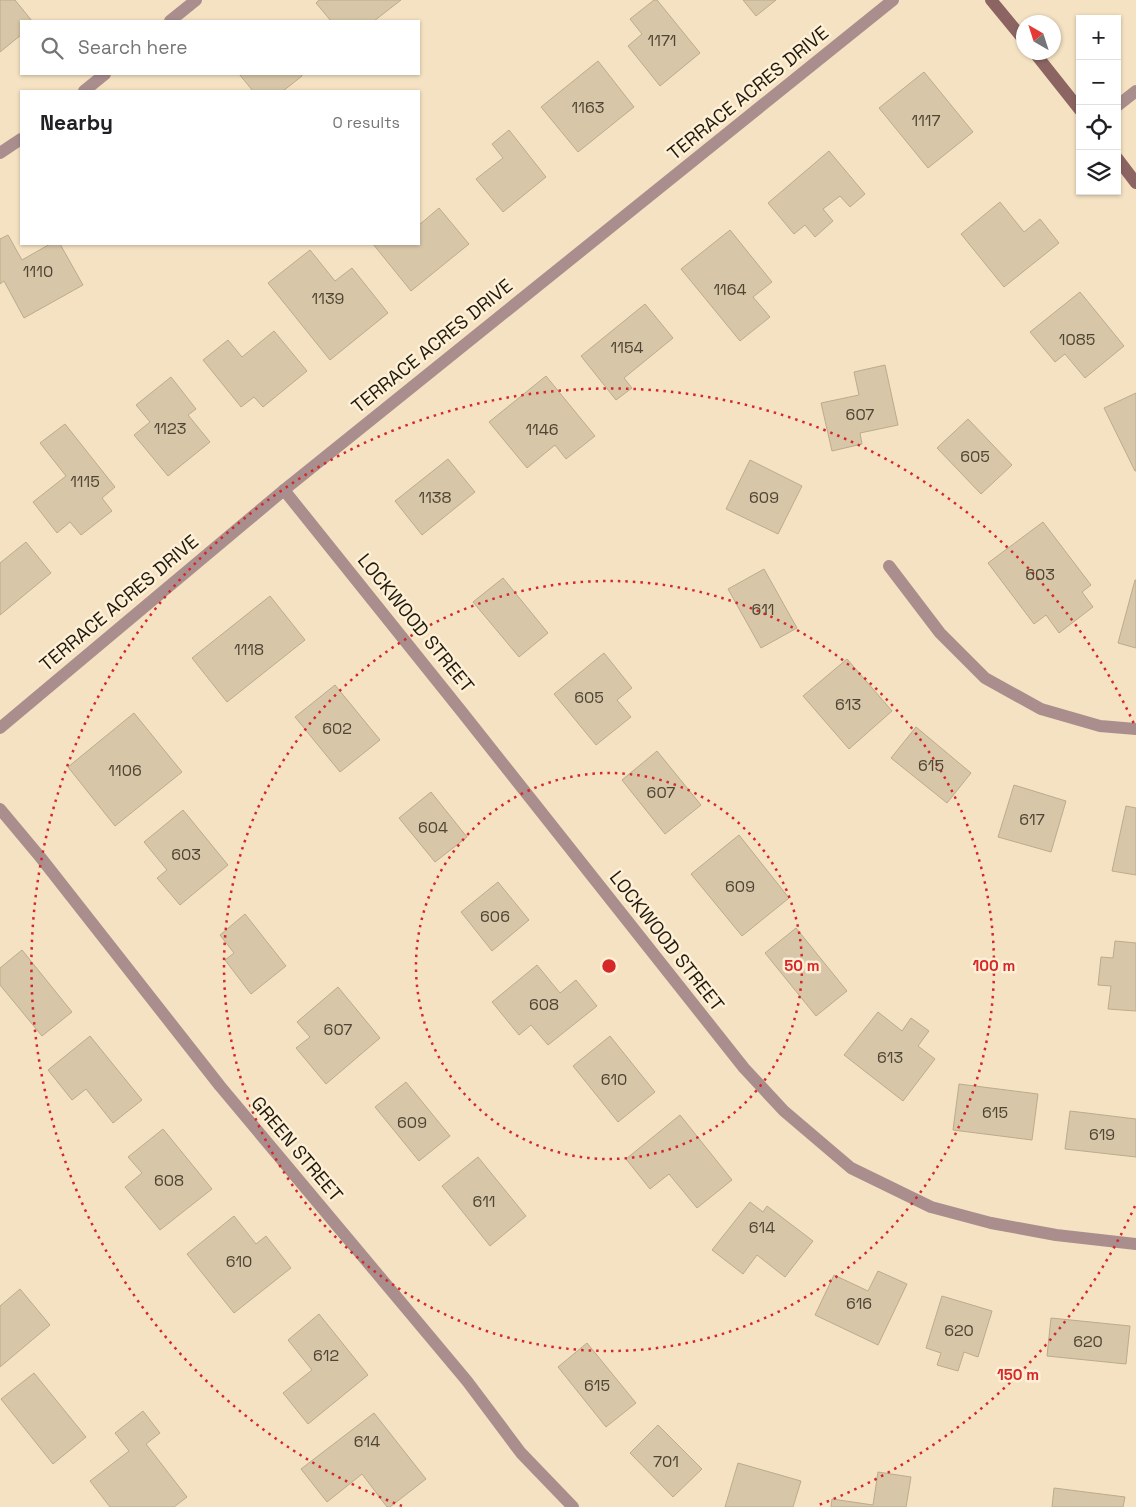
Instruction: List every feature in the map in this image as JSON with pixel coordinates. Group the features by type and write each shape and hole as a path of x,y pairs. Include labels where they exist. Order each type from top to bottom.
{"main road":[{"path":"991,0 1016,30"},
{"path":"1040,60 1076,105"},
{"path":"1121,163 1136,183"}],"street":[{"path":"171,20 196,0"},
{"name":"TERRACE ACRES DRIVE","path":"0,728 284,490 893,0"},
{"path":"85,90 105,75"},
{"path":"1118,105 1136,90"},
{"path":"0,153 20,140"},
{"name":"LOCKWOOD STREET","path":"284,490 744,1068 784,1111 851,1168 931,1207 991,1223 1056,1235 1136,1244"},
{"path":"889,566 940,633 985,678 1041,709 1100,726 1136,730"},
{"name":"GREEN STREET","path":"0,809 41,858 220,1086 467,1381 521,1452 573,1507"}],"building":[{"path":"0,0 15,0 31,20 20,20 20,36 0,52"},
{"path":"319,0 401,0 375,20 330,20 316,3"},
{"path":"654,0 657,0 700,53 660,86 628,46 642,34 630,19"},
{"path":"743,0 776,0 756,16"},
{"path":"598,61 634,107 578,152 541,107"},
{"path":"924,72 973,132 928,168 879,108"},
{"path":"240,75 302,76 284,90 252,90"},
{"path":"509,130 546,177 503,212 476,179 503,158 492,144"},
{"path":"829,151 865,194 850,207 840,196 823,209 833,221 815,237 805,225 794,234 768,203"},
{"path":"1000,202 1024,232 1040,219 1059,243 1004,287 961,234"},
{"path":"439,208 469,244 411,291 374,245 420,245 420,224"},
{"path":"730,230 772,282 753,297 770,317 740,341 681,269"},
{"path":"8,235 22,260 48,245 61,245 83,285 24,318 4,281 0,284 0,239"},
{"path":"310,250 335,281 352,268 388,313 330,360 268,283"},
{"path":"1080,292 1124,346 1085,378 1065,354 1055,362 1030,332"},
{"path":"645,304 673,338 624,378 632,388 616,400 581,356"},
{"path":"274,331 307,371 263,407 254,397 241,407 203,360 228,340 242,357"},
{"path":"885,365 898,425 860,433 862,444 832,451 821,403 859,395 854,372"},
{"path":"546,376 595,436 566,459 555,445 527,468 489,422"},
{"path":"171,377 196,409 188,415 210,442 168,476 134,435 150,422 136,405"},
{"path":"1136,393 1136,471 1135,471 1104,408"},
{"path":"968,419 1012,465 981,494 937,448"},
{"path":"65,424 115,487 102,498 112,511 81,535 70,522 57,533 33,502 66,476 40,443"},
{"path":"448,459 475,492 422,535 395,501"},
{"path":"750,460 802,486 778,534 726,509"},
{"path":"1043,522 1091,585 1082,592 1093,607 1059,633 1046,615 1034,624 988,563"},
{"path":"26,542 51,573 0,615 0,563"},
{"path":"764,569 797,628 761,648 728,589"},
{"path":"503,578 548,633 519,657 473,602"},
{"path":"1136,580 1136,648 1118,643"},
{"path":"270,596 305,640 227,702 192,658"},
{"path":"604,653 632,688 617,700 631,717 596,745 554,694"},
{"path":"847,659 892,711 849,749 803,696"},
{"path":"335,685 380,740 340,772 295,717"},
{"path":"134,713 182,772 115,826 68,767"},
{"path":"916,727 971,773 947,803 891,758"},
{"path":"657,751 701,805 665,834 622,780"},
{"path":"1014,785 1066,801 1051,852 998,837"},
{"path":"431,792 467,837 435,862 399,818"},
{"path":"1126,806 1136,808 1136,875 1112,871"},
{"path":"183,810 228,865 180,905 157,878 167,870 144,842"},
{"path":"739,835 789,898 742,936 691,874"},
{"path":"498,882 529,920 492,951 461,912"},
{"path":"245,914 286,966 251,994 225,960 234,953 220,935"},
{"path":"796,928 847,991 816,1016 765,953"},
{"path":"1115,941 1136,943 1136,1011 1108,1009 1111,986 1098,985 1101,957 1113,958"},
{"path":"22,950 72,1012 42,1036 0,985 0,968"},
{"path":"537,965 560,993 576,980 597,1006 548,1045 531,1025 519,1035 492,1002"},
{"path":"338,987 380,1038 326,1084 296,1048 310,1037 297,1022"},
{"path":"878,1012 902,1031 911,1018 929,1031 918,1046 935,1059 903,1101 844,1055"},
{"path":"90,1036 142,1100 113,1123 86,1089 72,1100 48,1070"},
{"path":"610,1036 655,1092 618,1122 573,1066"},
{"path":"406,1082 450,1136 419,1161 375,1107"},
{"path":"959,1084 1038,1094 1032,1140 953,1130"},
{"path":"1070,1111 1136,1119 1136,1157 1065,1149"},
{"path":"680,1115 732,1180 697,1208 669,1174 650,1189 626,1159"},
{"path":"163,1129 212,1189 160,1230 125,1187 142,1173 128,1157"},
{"path":"478,1157 526,1216 490,1246 442,1186"},
{"path":"750,1202 763,1212 767,1206 813,1241 785,1277 757,1255 743,1274 712,1250"},
{"path":"234,1216 256,1244 266,1236 291,1268 234,1313 187,1254"},
{"path":"878,1271 907,1284 878,1345 815,1315 834,1275 868,1291"},
{"path":"20,1289 50,1325 0,1367 0,1306"},
{"path":"942,1296 992,1311 978,1357 964,1352 958,1371 937,1365 941,1353 926,1348"},
{"path":"319,1314 368,1375 308,1424 283,1393 312,1370 288,1340"},
{"path":"1051,1318 1130,1326 1126,1364 1047,1356"},
{"path":"587,1343 636,1403 606,1427 558,1367"},
{"path":"34,1373 86,1437 53,1464 1,1399"},
{"path":"143,1411 160,1433 146,1444 187,1497 174,1507 110,1507 90,1481 129,1451 115,1433"},
{"path":"374,1413 426,1479 390,1507 387,1507 362,1474 327,1502 301,1469"},
{"path":"658,1425 702,1469 673,1497 630,1453"},
{"path":"738,1463 801,1481 793,1507 725,1507"},
{"path":"878,1472 911,1477 906,1507 831,1507 832,1499 873,1505"},
{"path":"1054,1488 1125,1497 1123,1507 1052,1507"}]}
